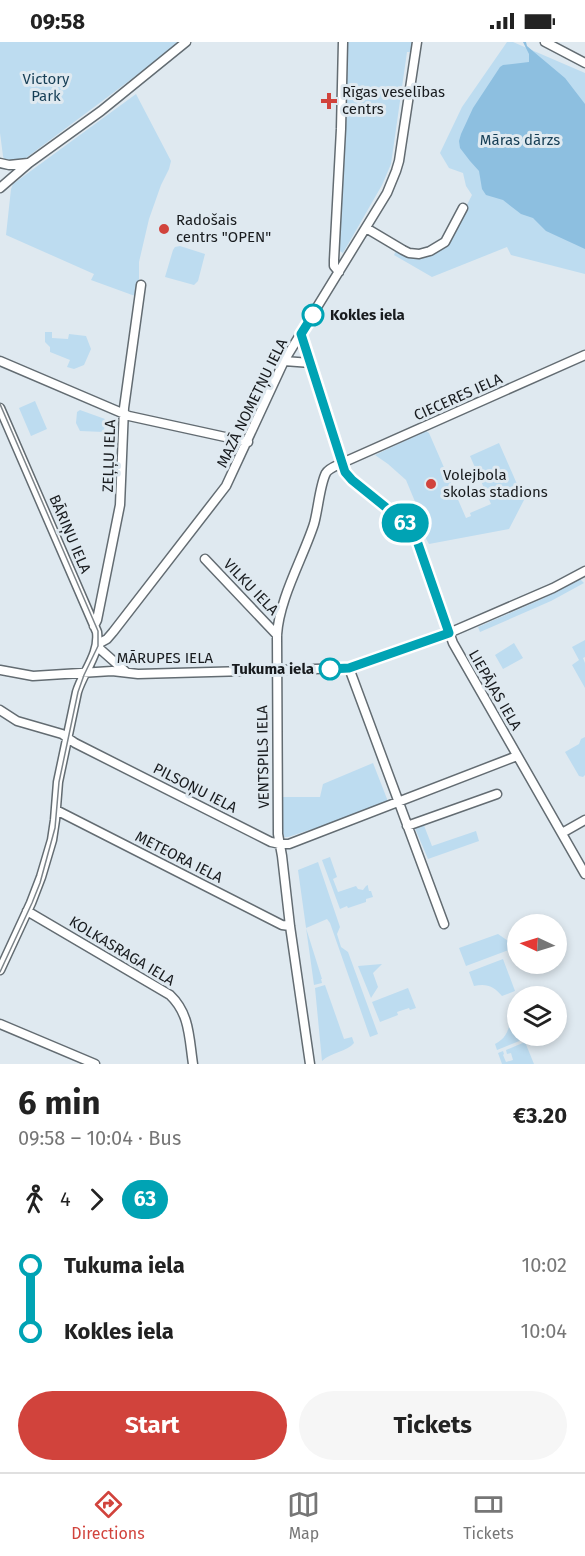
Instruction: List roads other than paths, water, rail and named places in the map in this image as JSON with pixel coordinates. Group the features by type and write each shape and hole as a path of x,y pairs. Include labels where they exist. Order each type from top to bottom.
{"street":[{"path":"0,188 186,42"},
{"path":"339,272 334,266 334,260 343,42"},
{"path":"545,42 585,63"},
{"name":"MAZĀ NOMETŅU IELA","path":"98,644 113,632 226,486 284,362 387,193 396,171 418,44"},
{"path":"0,163 9,165 29,163"},
{"path":"366,228 409,253 419,254 430,251 445,242 463,208"},
{"name":"ZEĻĻU IELA","path":"94,626 98,620 120,505 124,414 141,285"},
{"name":"LIEPĀJAS IELA","path":"301,334 345,472 404,522 416,538 453,643 585,874"},
{"name":"CIECERES IELA","path":"342,463 585,355"},
{"path":"0,361 124,414 248,441"},
{"path":"284,362 311,363"},
{"name":"BĀRIŅU IELA","path":"0,408 97,632 98,644"},
{"name":"VENTSPILS IELA","path":"310,1064 278,834 277,635 278,624 289,589 314,524 325,477 330,469 342,463"},
{"name":"VILKU IELA","path":"205,559 277,635"},
{"name":"MĀRUPES IELA","path":"0,670 33,676 112,671 138,674 349,668 449,633 553,588 585,571"},
{"path":"98,644 100,649 126,672"},
{"path":"0,970 41,877 52,840 58,782 77,692 98,644"},
{"path":"349,668 444,924"},
{"name":"PILSOŅU IELA","path":"0,710 24,724 62,734 271,842 280,844"},
{"path":"280,844 289,844 517,756"},
{"path":"407,826 497,794"},
{"name":"METEORA IELA","path":"56,810 282,925 290,926"},
{"path":"562,833 585,820"},
{"name":"KOLKASRAGA IELA","path":"27,911 177,1001 184,1013 193,1064"},
{"path":"0,1024 95,1064"}],"tram line":[{"path":"0,404 98,631 98,646 78,692 59,782 55,828 40,883 0,972"}],"place":[{"name":"Rīgas veselības centrs","path":"329,101"},
{"name":"Radošais centrs \"OPEN\"","path":"164,229"},
{"name":"Kokles iela","path":"313,315"},
{"name":"Volejbola skolas stadions","path":"431,484"},
{"name":"Tukuma iela","path":"330,669"}],"park label":[{"name":"Victory Park","path":"46,88"},
{"name":"Māras dārzs","path":"520,140"}]}
